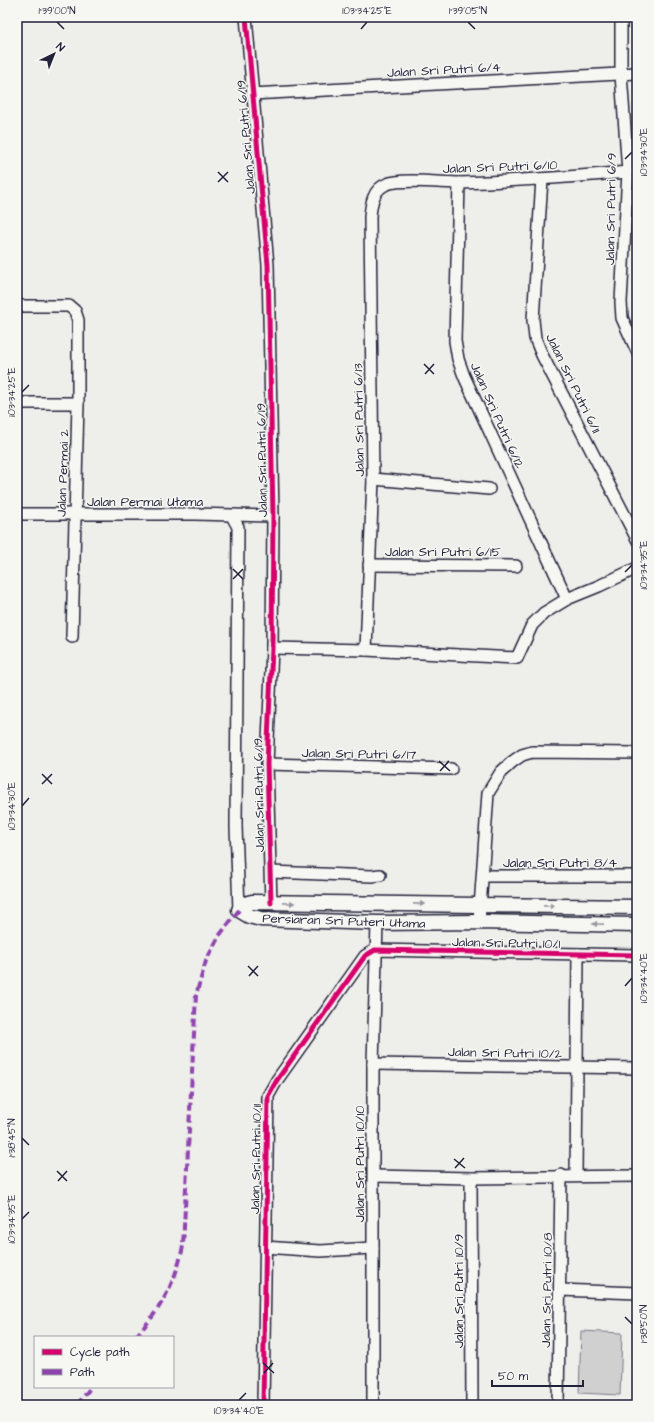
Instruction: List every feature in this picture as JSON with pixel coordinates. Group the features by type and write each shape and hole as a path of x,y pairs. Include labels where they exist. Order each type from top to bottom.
{"street":[{"name":"Jalan Sri Putri 6/19","path":"246,17 268,266 273,516 272,648 267,764 271,903"},
{"name":"Jalan Sri Putri 6/9","path":"621,17 621,74 628,172 621,302 622,318 637,351"},
{"name":"Jalan Sri Putri 6/4","path":"252,94 637,73"},
{"name":"Jalan Sri Putri 6/10","path":"376,191 387,184 402,182 459,183 542,179 628,172"},
{"name":"Jalan Sri Putri 6/11","path":"542,179 533,320 536,338 542,355 637,539"},
{"name":"Jalan Sri Putri 6/12","path":"459,183 455,341 458,359 464,376 567,599"},
{"name":"Jalan Sri Putri 6/13","path":"366,650 373,479 370,217 372,202 376,191"},
{"name":"Jalan Permai 2","path":"17,306 69,306 75,310 78,320 78,403 72,637"},
{"path":"17,403 78,403"},
{"path":"373,479 489,488"},
{"name":"Jalan Permai Utama","path":"17,514 195,514 273,516"},
{"path":"232,516 238,527 236,826 239,910"},
{"name":"Jalan Sri Putri 6/15","path":"369,566 516,566"},
{"path":"272,648 366,650 517,658 532,625 538,617 567,599 637,568"},
{"path":"479,922 483,876 485,818 488,793 501,772 522,755 532,752 637,753"},
{"name":"Jalan Sri Putri 6/17","path":"267,764 451,769"},
{"path":"271,872 372,876 380,875"},
{"name":"Jalan Sri Putri 8/4","path":"483,876 637,876"},
{"name":"Persiaran Sri Puteri Utama","path":"637,907 271,903 246,904 239,910 249,916 261,919 377,923 479,922 637,925"},
{"name":"Jalan Sri Putri 10/10","path":"373,1405 373,1064 375,950 377,923"},
{"name":"Jalan Sri Putri 10/1","path":"375,950 637,955"},
{"name":"Jalan Sri Putri 10/11","path":"263,1405 268,1096 277,1080 365,956 375,950"},
{"path":"576,1176 578,954"},
{"name":"Jalan Sri Putri 10/2","path":"373,1064 637,1068"},
{"path":"374,1176 471,1178 637,1176"},
{"name":"Jalan Sri Putri 10/8","path":"558,1405 561,1176"},
{"name":"Jalan Sri Putri 10/9","path":"471,1178 472,1405"},
{"path":"265,1248 320,1251 373,1248"},
{"path":"560,1290 637,1293"}],"shaded area":[{"path":"581,1331 622,1333 620,1395 579,1393"}],"marked path":[{"path":"136,1336 152,1317 166,1295 180,1259 183,1246 196,995 206,961 219,936 239,910"},
{"path":"77,1405 90,1388"}],"cycle path":[{"path":"246,17 268,265 273,516 272,648 267,764 271,903"},
{"path":"263,1405 268,1096 277,1080 365,956 375,950 637,955"}]}
